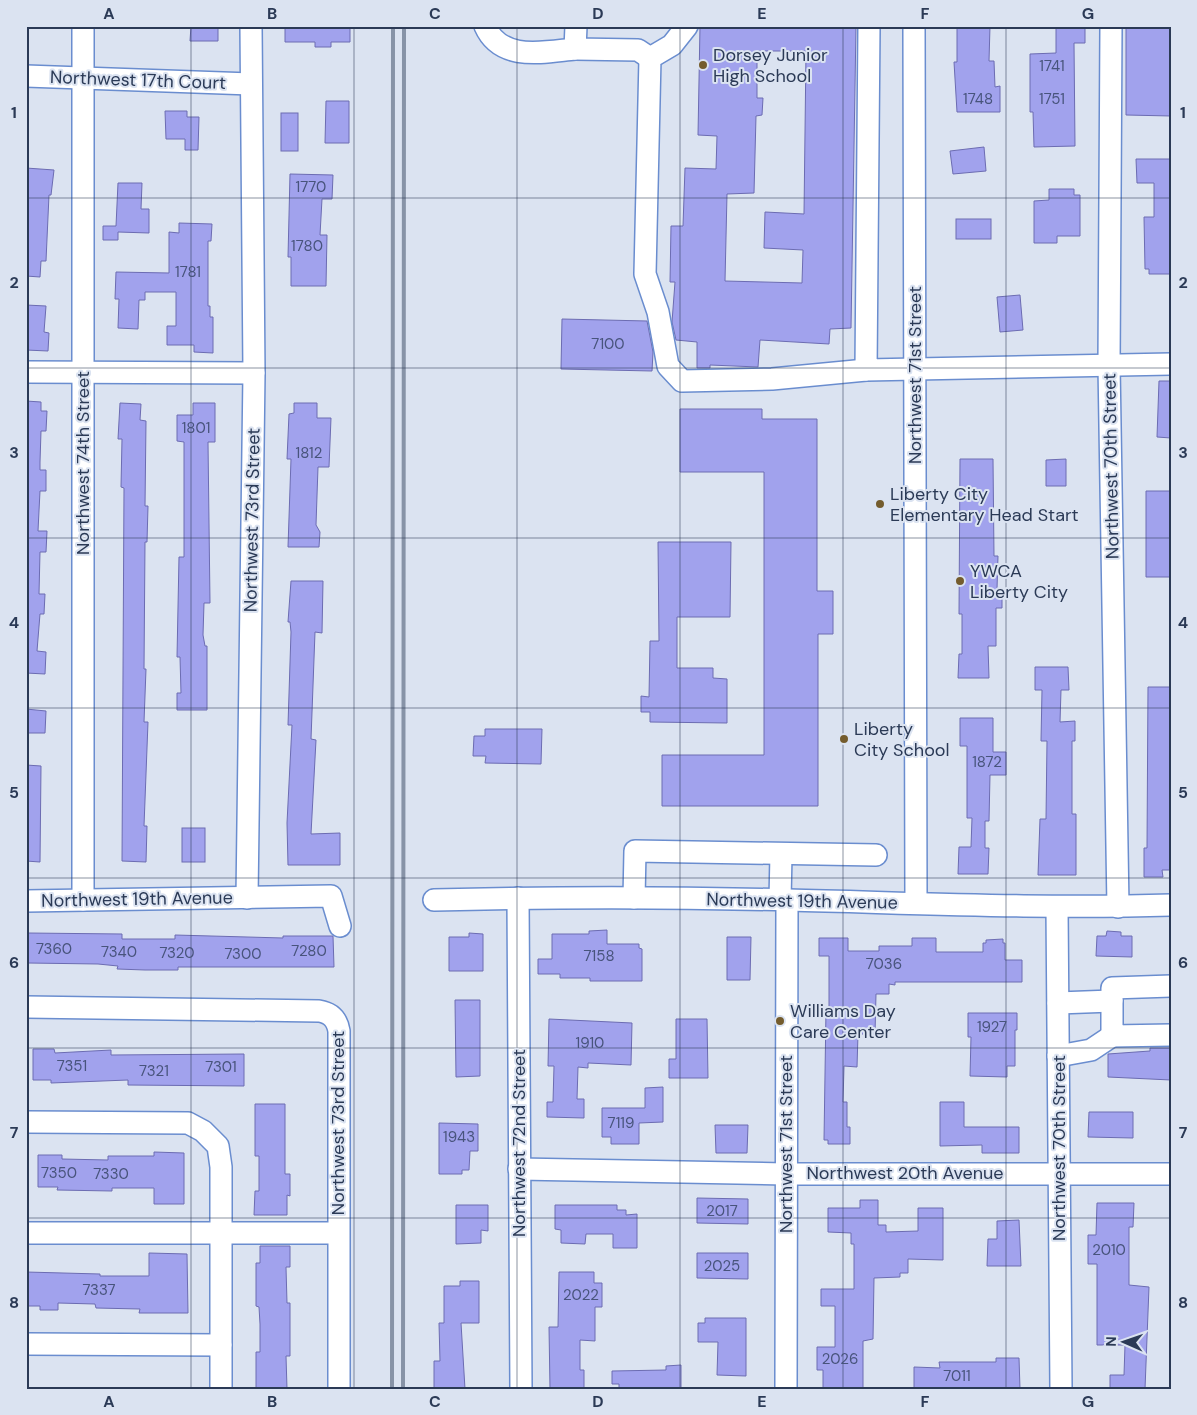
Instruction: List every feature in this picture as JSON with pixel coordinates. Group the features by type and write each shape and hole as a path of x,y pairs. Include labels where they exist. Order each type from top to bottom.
{"street":[{"name":"Northwest 74th Street","path":"83,26 83,900"},
{"name":"Northwest 73rd Street","path":"247,898 254,373 251,26"},
{"path":"485,26 490,38 507,50 529,53 575,49 638,50 650,58"},
{"path":"575,49 576,26"},
{"path":"650,58 672,45 687,26"},
{"path":"866,370 869,26"},
{"name":"Northwest 71st Street","path":"914,26 916,903"},
{"name":"Northwest 70th Street","path":"1111,26 1109,365 1118,906"},
{"path":"650,58 645,274 658,312 668,366 682,381 772,378 866,370 1171,364"},
{"name":"Northwest 17th Court","path":"26,76 251,84"},
{"path":"26,372 83,374 254,373"},
{"path":"634,898 635,851 876,855"},
{"name":"Northwest 71st Street","path":"781,854 786,1174 786,1389"},
{"path":"247,898 332,896 340,926"},
{"name":"Northwest 19th Avenue","path":"26,901 247,898"},
{"name":"Northwest 72nd Street","path":"518,898 521,1389"},
{"name":"Northwest 19th Avenue","path":"434,900 634,898 916,903 1057,908 1171,905"},
{"name":"Northwest 70th Street","path":"1057,908 1061,1389"},
{"path":"1112,1036 1112,988 1171,986"},
{"path":"1058,1003 1112,1001"},
{"name":"Northwest 73rd Street","path":"26,1007 319,1011 330,1014 338,1024 340,1031 339,1389"},
{"path":"1058,1056 1091,1050 1112,1036 1171,1035"},
{"path":"26,1122 188,1123 203,1131 218,1146 221,1168 221,1389"},
{"name":"Northwest 20th Avenue","path":"519,1169 786,1174 1059,1172 1171,1174"},
{"path":"26,1233 221,1231 338,1233"},
{"path":"26,1344 221,1345"}],"building":[{"path":"191,26 218,26 218,41 190,41"},
{"path":"285,26 350,26 350,42 331,42 331,47 315,47 315,42 285,42"},
{"path":"700,26 856,26 851,328 830,329 829,344 760,340 758,367 710,365 710,368 697,368 697,342 676,340 672,322 675,282 670,282 671,226 683,226 685,168 716,169 717,136 698,135","holes":["757,51 806,51 804,214 765,212 764,248 803,250 802,283 725,281 727,194 754,193 756,116 762,115 763,98 757,98"]},
{"path":"957,26 990,26 989,61 994,61 995,87 1000,86 1000,112 957,112 954,62 957,62"},
{"path":"1056,26 1085,26 1085,43 1074,43 1075,146 1034,147 1033,112 1030,112 1030,54 1056,53"},
{"path":"1126,26 1171,26 1171,116 1126,115"},
{"path":"326,101 349,101 349,143 325,143"},
{"path":"165,111 187,111 187,117 199,117 198,150 185,150 185,139 166,139"},
{"path":"281,113 298,113 298,151 281,151"},
{"path":"984,147 986,171 953,174 950,151"},
{"path":"1136,159 1171,159 1171,274 1149,274 1149,269 1145,269 1144,217 1154,217 1154,183 1137,183"},
{"path":"26,168 54,170 51,195 49,195 46,261 41,261 40,277 26,276"},
{"path":"290,174 333,175 332,199 322,199 320,235 327,235 326,286 291,286 291,257 288,257"},
{"path":"118,183 142,183 141,209 149,209 149,233 118,232 118,240 103,240 103,226 116,226"},
{"path":"1049,189 1074,189 1074,195 1080,195 1080,236 1057,236 1057,243 1034,243 1034,201 1049,200"},
{"path":"956,219 991,219 991,239 956,239"},
{"path":"179,223 212,224 211,241 208,241 208,306 210,306 210,317 213,317 213,353 194,352 194,345 167,345 167,326 176,326 176,292 145,292 145,300 139,300 138,329 118,328 119,299 115,299 116,272 169,273 169,232 179,233"},
{"path":"1020,295 1023,330 1000,332 997,297"},
{"path":"26,305 46,306 44,332 49,333 48,351 26,350"},
{"path":"562,319 647,321 653,352 652,371 561,369"},
{"path":"1159,381 1171,381 1171,438 1157,437"},
{"path":"26,401 41,402 41,411 47,411 46,431 41,431 40,462 40,470 46,470 46,491 40,491 38,531 47,531 46,552 40,552 39,594 45,594 44,614 40,614 37,651 46,652 45,674 26,673"},
{"path":"120,403 141,404 140,420 146,421 145,506 148,506 147,542 145,542 144,669 146,669 144,722 148,722 144,826 147,826 146,862 122,861 124,488 121,487 122,439 118,439"},
{"path":"193,403 215,403 215,442 208,442 210,603 204,603 203,635 205,646 207,646 207,710 177,710 177,693 181,693 180,657 177,657 179,557 184,557 184,442 177,441 177,415 193,415"},
{"path":"294,403 317,403 317,418 331,418 329,467 318,467 316,525 320,532 319,547 288,547 291,459 287,459 289,414 294,413"},
{"path":"680,409 762,409 762,419 817,419 817,591 833,591 833,634 818,634 818,806 662,806 662,755 764,755 764,472 680,472"},
{"path":"960,459 993,459 994,556 998,556 997,589 999,593 1002,593 1002,608 996,608 996,646 988,646 989,678 958,678 959,654 962,654 962,614 959,614"},
{"path":"1066,459 1066,486 1046,486 1046,460"},
{"path":"1146,491 1171,491 1170,577 1146,577"},
{"path":"658,542 731,542 730,617 677,617 677,668 713,668 713,678 727,679 727,723 650,722 650,712 641,712 641,696 649,697 650,641 659,641"},
{"path":"291,581 323,581 322,633 315,632 311,739 316,740 311,834 340,833 340,865 288,865 287,823 292,725 288,725 291,632 290,622 288,622"},
{"path":"1035,667 1068,667 1069,690 1061,690 1060,722 1075,721 1075,741 1072,741 1072,814 1076,814 1076,875 1038,875 1040,819 1046,819 1047,741 1041,741 1042,690 1035,690"},
{"path":"1148,687 1171,687 1171,870 1162,870 1163,877 1144,877 1144,848 1147,848"},
{"path":"26,709 46,711 45,733 26,733"},
{"path":"960,718 993,718 993,752 1006,752 1006,775 990,775 989,821 985,821 985,848 989,848 988,874 958,874 959,847 971,847 972,818 967,818 967,746 960,746"},
{"path":"485,729 542,729 541,764 485,763 486,756 473,756 474,736 485,736"},
{"path":"26,765 41,766 40,862 26,861"},
{"path":"182,828 205,828 205,862 182,862"},
{"path":"607,930 607,944 639,944 639,948 642,949 642,981 590,981 590,978 560,978 560,974 538,974 538,959 552,959 552,934 589,934 589,931"},
{"path":"1107,931 1121,932 1121,936 1132,936 1132,957 1096,956 1097,936 1106,936"},
{"path":"28,933 122,934 122,939 175,939 175,935 283,938 283,936 333,936 334,967 178,967 178,970 145,970 117,969 118,966 98,964 28,963"},
{"path":"469,933 483,934 483,971 449,971 449,937 469,937"},
{"path":"727,937 751,937 750,980 727,980"},
{"path":"819,938 848,938 848,951 879,951 879,946 912,946 912,938 936,938 936,952 983,952 983,943 986,943 986,940 1003,939 1003,943 1005,943 1005,960 1022,960 1022,982 895,982 895,985 889,984 889,994 876,994 875,1034 858,1034 857,1067 844,1066 843,1102 847,1102 847,1127 850,1127 850,1144 828,1144 828,1140 824,1140 826,1009 829,1009 829,956 819,956"},
{"path":"455,1000 480,1000 480,1076 456,1077"},
{"path":"968,1013 1017,1013 1015,1066 1007,1066 1007,1077 970,1076 971,1037 968,1037"},
{"path":"549,1019 632,1023 631,1065 588,1063 588,1068 578,1067 577,1099 584,1099 584,1118 547,1117 547,1102 553,1102 554,1066 548,1066"},
{"path":"676,1019 707,1019 708,1078 669,1078 669,1059 676,1059"},
{"path":"1150,1048 1171,1048 1171,1080 1108,1077 1108,1054 1150,1051"},
{"path":"33,1049 54,1049 55,1053 111,1050 111,1055 244,1054 244,1086 128,1085 128,1080 51,1083 51,1080 33,1080"},
{"path":"663,1087 663,1122 639,1123 639,1144 611,1144 611,1137 602,1137 602,1108 645,1108 645,1088"},
{"path":"940,1102 964,1102 964,1127 1019,1127 1019,1153 982,1153 982,1145 940,1146"},
{"path":"255,1104 285,1104 285,1174 290,1174 290,1196 287,1195 287,1215 254,1215 255,1191 259,1191 259,1156 255,1156"},
{"path":"1089,1112 1133,1112 1133,1138 1088,1137"},
{"path":"439,1123 478,1124 478,1151 470,1151 469,1170 462,1170 462,1174 439,1174"},
{"path":"715,1125 748,1125 747,1153 716,1153"},
{"path":"154,1152 184,1153 184,1204 154,1204 154,1188 112,1188 112,1191 57,1190 58,1187 38,1187 38,1155 62,1155 62,1159 108,1160 108,1156 154,1156"},
{"path":"697,1198 748,1199 748,1224 697,1223"},
{"path":"860,1200 878,1200 878,1225 886,1225 886,1232 918,1231 918,1208 943,1208 943,1260 908,1259 908,1273 900,1273 900,1277 874,1278 873,1339 863,1341 863,1389 823,1389 823,1370 817,1370 817,1347 835,1347 835,1306 821,1306 821,1289 854,1289 854,1244 851,1244 851,1233 828,1232 828,1208 860,1208"},
{"path":"1097,1203 1134,1203 1133,1227 1129,1227 1129,1285 1149,1287 1145,1389 1110,1389 1110,1375 1124,1375 1125,1345 1097,1345 1097,1264 1088,1264 1088,1235 1096,1235"},
{"path":"456,1205 488,1205 488,1231 481,1230 481,1243 456,1244"},
{"path":"555,1205 617,1205 617,1210 626,1210 626,1215 637,1214 637,1248 613,1248 613,1234 586,1234 585,1244 561,1243 561,1230 555,1229"},
{"path":"1019,1220 1021,1266 987,1266 988,1239 997,1239 997,1221"},
{"path":"260,1246 290,1246 290,1267 286,1267 287,1303 290,1303 290,1356 286,1356 287,1389 256,1389 256,1352 260,1352 260,1324 259,1307 256,1306 256,1263 260,1263"},
{"path":"149,1253 187,1254 188,1313 139,1313 140,1309 96,1308 95,1304 58,1303 58,1310 40,1310 40,1306 26,1306 26,1272 100,1274 100,1276 149,1276"},
{"path":"697,1253 748,1253 748,1279 697,1278"},
{"path":"559,1272 594,1272 594,1283 602,1283 602,1307 595,1307 595,1341 580,1340 580,1370 584,1370 584,1389 550,1389 549,1327 558,1327"},
{"path":"460,1281 479,1281 479,1323 461,1323 465,1389 434,1389 434,1361 440,1361 439,1323 444,1323 444,1286 460,1286"},
{"path":"705,1318 746,1318 746,1376 717,1375 718,1342 698,1342 698,1323 705,1323"},
{"path":"996,1358 1019,1358 1020,1389 914,1389 914,1367 940,1368 939,1362 996,1362"},
{"path":"681,1365 681,1389 619,1389 619,1384 612,1384 612,1371 666,1370 666,1366"}],"railway":[{"path":"392,1389 393,26"},
{"path":"403,1389 404,26"}],"place":[{"name":"Dorsey Junior High School","path":"703,65"},
{"name":"Liberty City Elementary Head Start","path":"880,504"},
{"name":"YWCA Liberty City","path":"960,581"},
{"name":"Liberty City School","path":"844,739"},
{"name":"Williams Day Care Center","path":"780,1021"}]}
